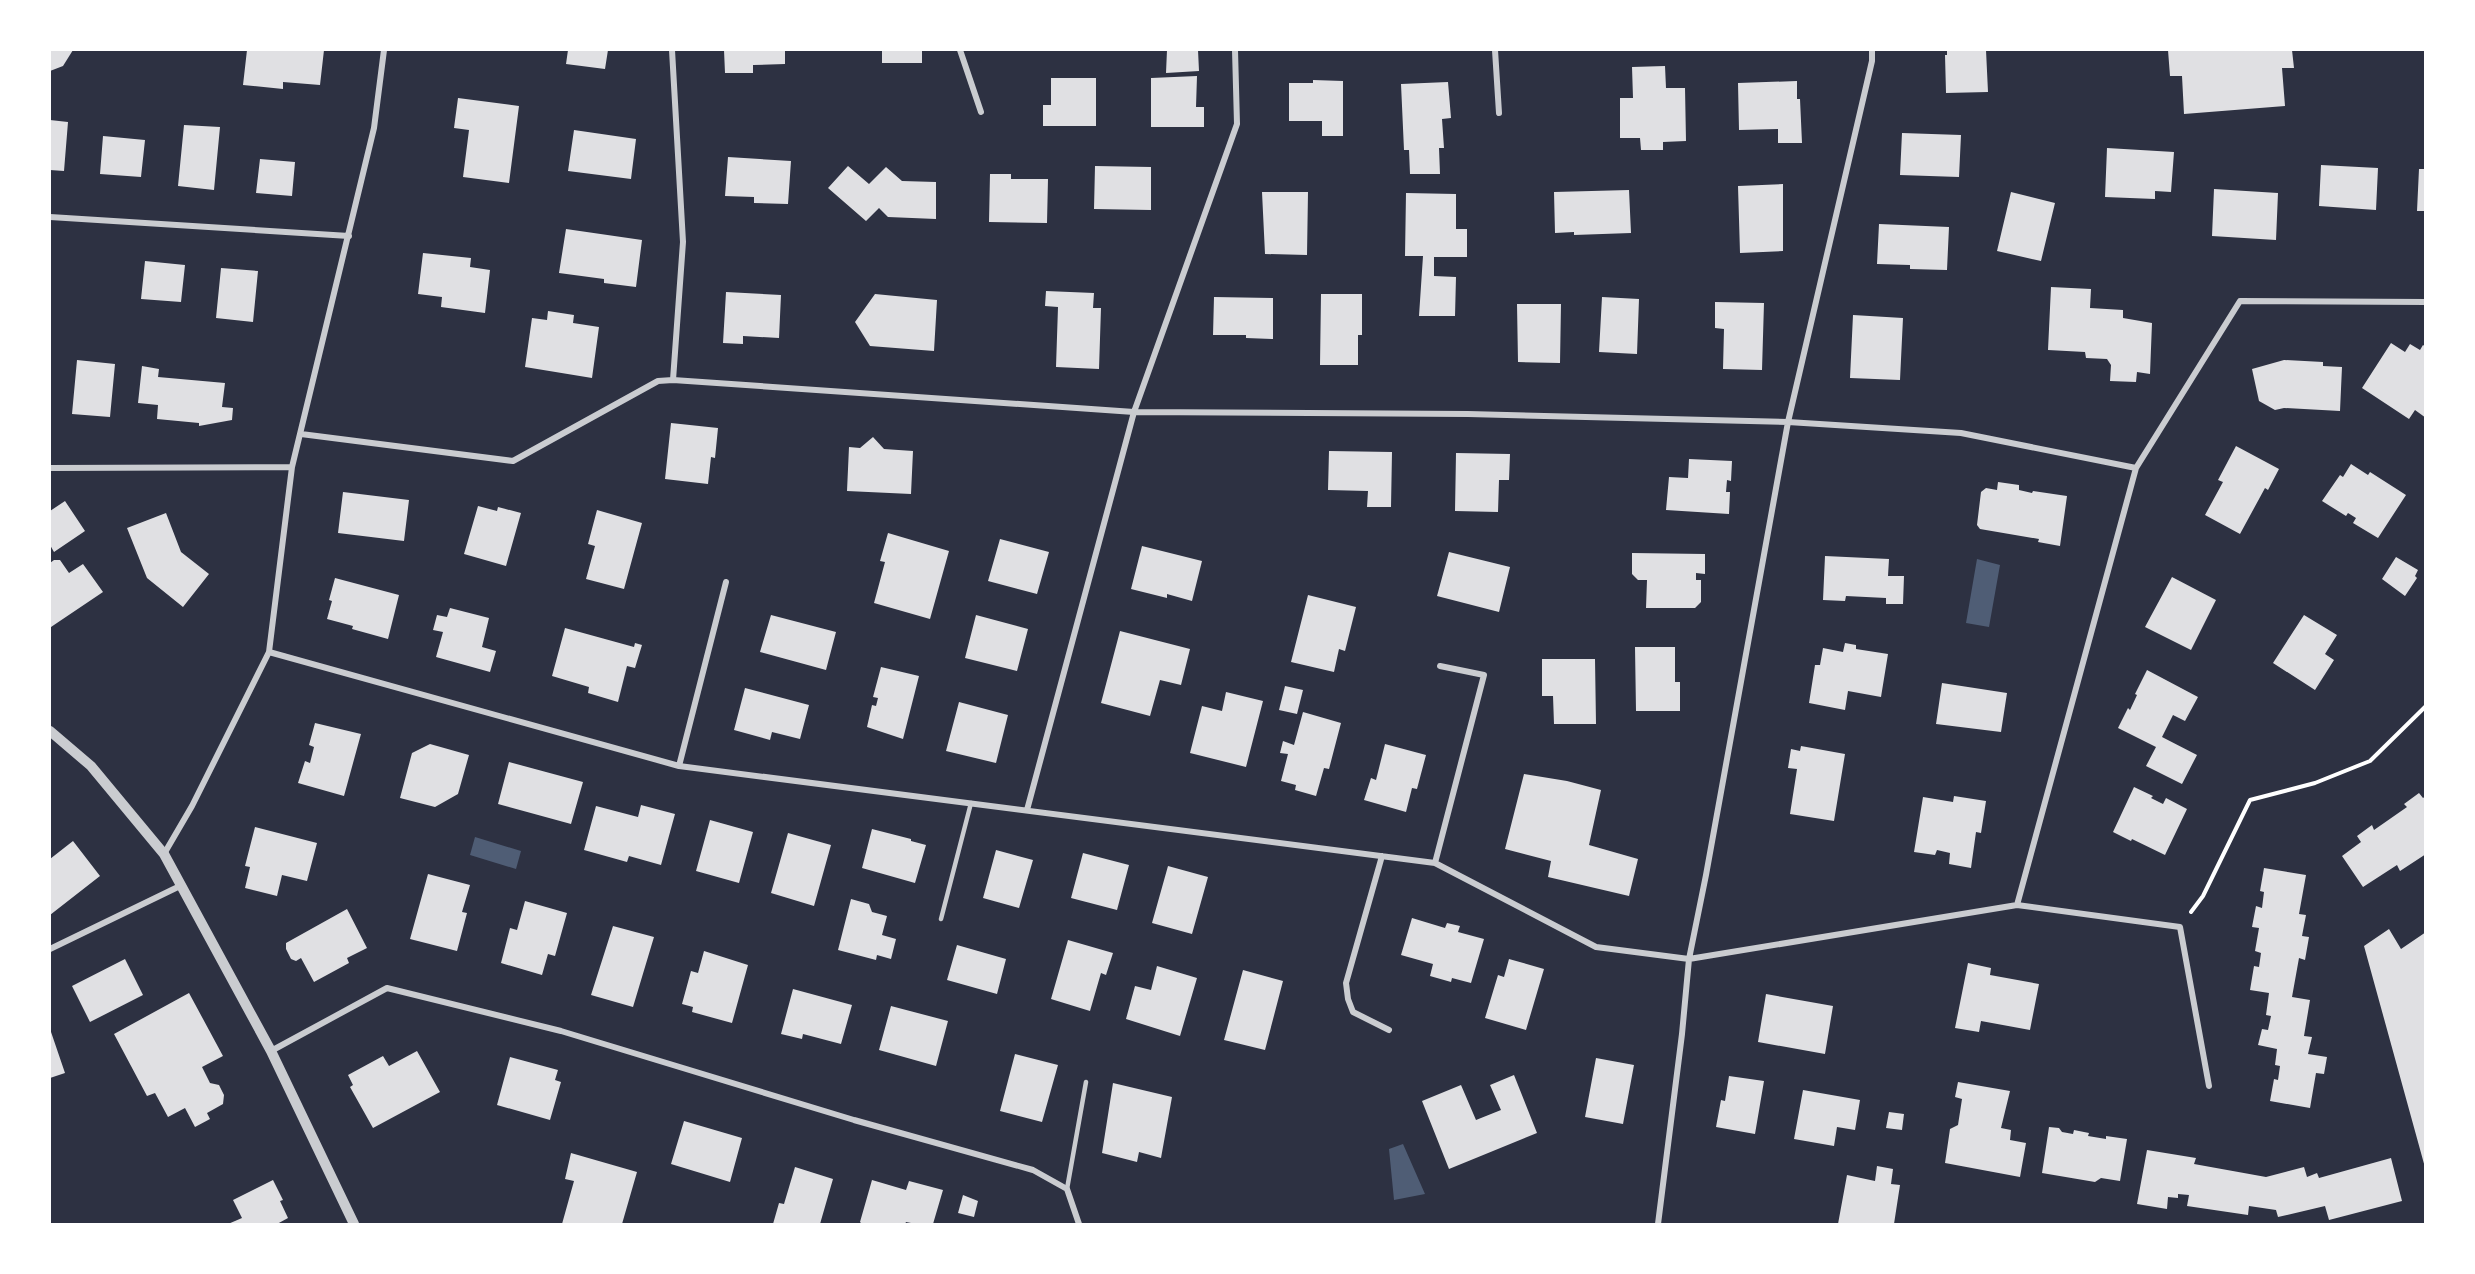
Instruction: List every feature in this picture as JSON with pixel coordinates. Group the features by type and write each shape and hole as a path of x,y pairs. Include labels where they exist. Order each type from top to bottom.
{"street":[{"path":"164,854 192,806 269,652 292,467 374,128 384,50"},
{"path":"672,50 682,242 673,380"},
{"path":"960,50 981,112"},
{"path":"1027,810 1134,412 1237,124 1235,50"},
{"path":"1495,50 1499,113"},
{"path":"1658,1224 1689,960 1788,422 1872,61 1872,50"},
{"path":"50,217 349,236"},
{"path":"2017,905 2136,468 2240,301 2426,302"},
{"path":"300,434 513,461 658,381 673,380 1134,412 1468,414 1788,422 1961,433 2136,468"},
{"path":"50,468 292,467"},
{"path":"679,766 726,582"},
{"path":"269,652 679,766 1435,863 1596,947 1689,960 2017,905 2180,927 2209,1086"},
{"path":"1435,863 1484,675 1440,666"},
{"path":"50,731 90,766 164,854 271,1051 354,1224"},
{"path":"1382,856 1346,983 1348,999 1353,1012 1389,1030"},
{"path":"50,949 180,886"},
{"path":"271,1051 387,988 561,1032 843,1117 1034,1170 1067,1189 1079,1224"}],"lane":[{"path":"941,919 971,803"},
{"path":"1067,1189 1086,1082"}],"path":[{"path":"2180,927 2203,896 2250,801 2314,783 2370,761 2426,706"}],"water":[{"path":"1977,559 2000,565 1989,627 1966,623"},
{"path":"475,837 521,851 516,869 470,855"},
{"path":"1403,1144 1425,1194 1394,1200 1389,1149"}],"building":[{"path":"50,50 73,50 63,66 50,71"},
{"path":"247,50 324,50 320,85 283,82 283,89 243,85"},
{"path":"568,50 608,50 605,69 566,64"},
{"path":"724,50 785,50 785,64 753,65 753,73 725,73"},
{"path":"882,50 922,50 922,63 882,63"},
{"path":"1167,50 1198,50 1199,71 1166,73"},
{"path":"1947,50 1986,50 1988,92 1946,93 1945,55 1947,55"},
{"path":"2168,50 2292,50 2294,68 2282,68 2285,106 2184,114 2182,76 2170,76"},
{"path":"1665,66 1666,88 1685,88 1686,141 1663,142 1663,150 1641,150 1640,138 1620,138 1620,98 1633,98 1632,67"},
{"path":"1197,76 1196,107 1204,107 1204,127 1151,127 1151,78"},
{"path":"1051,78 1096,78 1096,126 1043,126 1043,105 1051,105"},
{"path":"1313,80 1343,81 1343,136 1322,136 1322,121 1289,121 1289,83 1313,83"},
{"path":"1797,81 1802,143 1778,143 1778,129 1739,130 1738,83"},
{"path":"1448,82 1451,118 1442,119 1444,148 1439,148 1440,174 1410,174 1409,150 1404,150 1401,84"},
{"path":"458,98 519,106 509,183 463,177 469,130 454,128"},
{"path":"50,120 68,122 64,171 50,170"},
{"path":"184,125 220,127 214,190 178,186"},
{"path":"574,130 636,139 631,179 568,171"},
{"path":"1902,133 1961,135 1959,177 1900,175"},
{"path":"103,136 145,140 141,177 100,174"},
{"path":"2107,148 2174,152 2171,192 2155,191 2155,199 2105,197"},
{"path":"728,157 791,161 788,204 754,203 754,197 725,196"},
{"path":"260,159 295,162 292,196 256,193"},
{"path":"2321,165 2378,168 2376,210 2319,206"},
{"path":"848,166 869,184 886,167 902,181 936,182 936,219 888,217 879,208 866,221 828,188"},
{"path":"1095,166 1151,167 1151,210 1094,209"},
{"path":"2419,169 2426,169 2426,211 2417,211"},
{"path":"990,174 1011,174 1011,179 1048,179 1047,223 989,222"},
{"path":"1783,184 1783,251 1740,253 1738,186"},
{"path":"2214,189 2278,193 2276,240 2212,236"},
{"path":"1629,190 1631,233 1574,235 1574,232 1555,233 1554,192"},
{"path":"1262,192 1308,192 1307,255 1265,254"},
{"path":"2011,192 2055,203 2041,261 1997,251"},
{"path":"1406,193 1456,194 1456,229 1467,229 1467,257 1434,257 1434,276 1456,277 1455,316 1419,316 1423,256 1405,256"},
{"path":"1879,224 1949,227 1947,270 1910,269 1910,265 1877,264"},
{"path":"566,229 642,240 636,287 604,283 604,279 559,273"},
{"path":"423,253 471,258 470,267 490,270 485,313 441,307 442,297 418,294"},
{"path":"145,261 185,265 181,302 141,299"},
{"path":"221,268 258,271 253,322 216,318"},
{"path":"2051,287 2091,289 2090,308 2123,310 2123,318 2152,323 2150,374 2137,372 2136,382 2110,381 2111,365 2107,359 2086,358 2085,352 2048,350"},
{"path":"1046,291 1094,293 1093,308 1101,308 1099,369 1056,367 1058,307 1045,306"},
{"path":"726,292 781,295 779,338 743,336 743,344 723,343"},
{"path":"875,294 937,300 934,351 870,346 855,322"},
{"path":"1321,294 1362,294 1362,335 1358,335 1358,365 1320,365"},
{"path":"1214,297 1273,298 1273,339 1246,338 1246,335 1213,335"},
{"path":"1602,297 1639,299 1637,354 1599,352"},
{"path":"1715,302 1764,303 1762,370 1723,369 1724,329 1715,328"},
{"path":"1517,304 1561,304 1560,363 1518,362"},
{"path":"548,311 574,315 573,323 599,327 592,378 525,367 532,318 547,320"},
{"path":"1853,315 1903,318 1900,380 1850,378"},
{"path":"2391,343 2405,352 2410,344 2420,350 2423,345 2426,347 2426,418 2415,410 2409,419 2362,388"},
{"path":"77,360 115,364 110,417 72,414"},
{"path":"2284,360 2323,362 2323,366 2342,367 2340,411 2284,408 2275,410 2259,401 2252,369"},
{"path":"142,366 159,369 158,377 225,383 222,407 233,408 232,420 199,426 199,423 157,419 158,405 138,403"},
{"path":"671,423 718,428 715,458 711,457 708,484 665,479"},
{"path":"873,437 884,449 913,451 911,494 847,491 849,447 860,448"},
{"path":"2236,446 2279,469 2268,490 2265,488 2240,534 2205,515 2223,482 2218,480"},
{"path":"1329,451 1392,452 1391,507 1367,507 1368,491 1328,490"},
{"path":"1456,453 1510,454 1509,480 1499,480 1498,512 1455,511"},
{"path":"1689,459 1732,461 1731,481 1727,480 1726,492 1730,492 1729,514 1666,510 1669,477 1688,478"},
{"path":"2351,464 2368,475 2370,472 2406,495 2378,538 2353,523 2356,518 2348,513 2346,516 2322,501 2340,475 2343,477"},
{"path":"1998,482 2019,485 2019,490 2032,493 2033,491 2067,496 2060,546 2038,542 2039,539 1980,529 1977,525 1981,492 1986,488 1997,490"},
{"path":"343,492 409,500 404,541 338,533"},
{"path":"65,501 85,531 54,552 50,545 50,511"},
{"path":"478,506 497,511 498,507 521,513 506,566 464,554"},
{"path":"597,510 642,523 624,589 586,579 595,546 588,544"},
{"path":"166,513 181,552 209,574 183,607 147,578 127,528"},
{"path":"888,533 949,551 930,619 874,603 885,562 880,561"},
{"path":"1000,539 1049,552 1037,594 988,581"},
{"path":"1142,546 1202,561 1192,601 1167,594 1167,598 1131,589"},
{"path":"1449,552 1510,567 1499,612 1437,596"},
{"path":"1632,553 1705,554 1705,574 1696,573 1696,580 1701,580 1701,602 1695,608 1646,608 1647,580 1638,580 1632,574"},
{"path":"1825,556 1889,559 1888,576 1904,576 1903,604 1886,604 1886,598 1846,596 1845,601 1823,600"},
{"path":"2396,557 2418,570 2415,576 2417,578 2405,596 2382,579"},
{"path":"60,560 69,573 83,564 103,592 51,627 50,563"},
{"path":"2172,577 2216,600 2191,650 2145,627"},
{"path":"335,578 399,595 388,639 327,619"},
{"path":"1308,595 1356,607 1345,651 1339,649 1334,672 1291,662"},
{"path":"450,608 489,618 482,647 496,651 490,672 436,657 443,632 433,630 437,615 447,617"},
{"path":"771,615 836,632 826,670 760,652"},
{"path":"976,615 1028,629 1017,671 965,658"},
{"path":"2304,615 2337,635 2325,654 2334,660 2315,690 2273,663"},
{"path":"565,628 634,647 635,643 642,645 635,668 627,666 618,702 588,693 589,687 552,676"},
{"path":"1120,631 1190,649 1181,685 1160,680 1150,716 1101,703"},
{"path":"1845,643 1856,645 1856,649 1888,654 1881,697 1848,691 1845,710 1809,703 1815,665 1820,665 1823,648 1843,652"},
{"path":"1635,647 1675,647 1675,682 1680,682 1680,711 1636,711"},
{"path":"1542,659 1595,659 1596,724 1554,724 1553,696 1542,696"},
{"path":"881,667 919,676 903,739 867,727 872,705 876,706 878,698 873,697"},
{"path":"2147,670 2198,697 2185,721 2173,715 2162,737 2197,755 2182,784 2146,766 2156,747 2118,728 2128,708 2130,710"},
{"path":"1942,683 2007,693 2001,732 1936,724"},
{"path":"1285,686 1303,690 1297,714 1279,710"},
{"path":"745,688 809,705 800,739 772,732 770,740 734,730"},
{"path":"1226,692 1263,701 1246,767 1190,753 1202,706 1222,711"},
{"path":"959,702 1008,715 996,763 946,751"},
{"path":"1303,712 1341,723 1329,769 1324,768 1316,796 1295,790 1296,785 1281,781 1288,754 1280,753 1283,741 1294,745"},
{"path":"315,723 361,734 344,796 298,783 305,761 310,763 314,747 309,745"},
{"path":"430,744 469,755 458,794 435,807 400,798 412,753"},
{"path":"1385,744 1426,755 1417,789 1412,788 1406,812 1364,800 1371,778 1376,780"},
{"path":"1801,746 1845,754 1834,821 1790,814 1797,769 1788,768 1791,749 1800,751"},
{"path":"509,762 583,782 571,824 498,804"},
{"path":"1524,774 1567,781 1601,790 1589,845 1638,859 1629,896 1548,877 1551,861 1505,849"},
{"path":"2134,787 2153,796 2151,798 2163,804 2166,798 2187,809 2165,855 2113,832"},
{"path":"2419,793 2423,798 2426,796 2426,854 2400,871 2397,865 2363,887 2342,856 2361,842 2357,836 2372,825 2374,830 2407,807 2404,804"},
{"path":"1954,796 1986,801 1981,833 1976,832 1971,868 1949,864 1950,853 1937,850 1935,855 1914,852 1923,797 1953,802"},
{"path":"641,805 675,814 661,865 629,856 627,862 584,850 596,806 638,817"},
{"path":"710,820 753,832 739,883 696,871"},
{"path":"255,827 317,843 307,881 282,875 277,896 245,888 250,867 245,866"},
{"path":"872,829 926,845 915,883 862,868"},
{"path":"788,833 831,845 814,906 771,893"},
{"path":"73,841 100,876 50,915 50,859"},
{"path":"996,850 1033,860 1019,908 983,898"},
{"path":"1083,853 1129,865 1117,910 1071,898"},
{"path":"1168,866 1208,877 1192,934 1152,923"},
{"path":"2264,868 2306,875 2299,914 2306,915 2302,936 2309,937 2305,960 2299,958 2292,997 2310,1000 2304,1036 2312,1037 2308,1054 2327,1057 2324,1074 2316,1073 2310,1108 2270,1101 2274,1079 2278,1080 2280,1066 2275,1065 2277,1049 2258,1045 2262,1029 2268,1030 2271,1016 2266,1015 2269,993 2250,990 2254,966 2259,967 2261,953 2255,951 2259,928 2252,927 2256,906 2262,908 2264,892 2260,891"},
{"path":"428,874 470,885 462,912 467,913 457,951 410,939"},
{"path":"851,899 869,904 872,912 887,916 882,935 896,939 891,959 877,955 876,960 838,950"},
{"path":"525,901 567,913 555,956 548,954 542,975 501,963 510,928 517,930"},
{"path":"347,909 367,948 347,958 349,963 314,982 301,958 296,961 291,959 286,943"},
{"path":"1412,918 1445,928 1447,923 1460,926 1458,932 1484,939 1471,983 1452,978 1451,982 1430,976 1433,964 1401,955"},
{"path":"613,926 654,937 633,1007 591,995"},
{"path":"2389,929 2401,949 2426,932 2426,1171 2364,946"},
{"path":"1068,940 1113,953 1106,975 1101,973 1090,1011 1051,999"},
{"path":"957,945 1006,959 997,994 947,980"},
{"path":"704,951 748,965 732,1023 692,1012 693,1007 682,1004 691,971 698,973"},
{"path":"125,959 143,995 90,1022 72,986"},
{"path":"1509,959 1544,969 1526,1030 1485,1018 1498,975 1504,977"},
{"path":"1968,963 1991,968 1990,975 2039,984 2030,1030 1981,1021 1979,1032 1955,1028"},
{"path":"1157,966 1197,978 1180,1036 1126,1019 1135,986 1151,990"},
{"path":"1243,970 1283,981 1265,1050 1224,1040"},
{"path":"793,989 852,1005 841,1044 803,1034 802,1039 781,1034"},
{"path":"189,993 223,1056 202,1067 210,1083 219,1085 224,1095 223,1104 207,1113 210,1119 195,1127 185,1108 168,1117 155,1093 147,1096 114,1034"},
{"path":"1766,994 1833,1006 1825,1054 1758,1042"},
{"path":"891,1006 948,1021 936,1066 879,1050"},
{"path":"50,1029 65,1073 50,1078"},
{"path":"417,1051 440,1092 373,1128 350,1087 353,1085 348,1075 383,1056 389,1066"},
{"path":"1015,1054 1058,1065 1042,1122 1000,1111"},
{"path":"510,1057 558,1070 555,1080 561,1082 550,1120 497,1105"},
{"path":"1596,1058 1634,1065 1623,1124 1585,1117"},
{"path":"1514,1075 1537,1133 1449,1169 1422,1101 1461,1085 1476,1120 1501,1110 1490,1085"},
{"path":"1729,1076 1764,1081 1755,1134 1716,1127 1721,1100 1725,1101"},
{"path":"1958,1082 2010,1091 2001,1128 2011,1130 2010,1140 2026,1143 2020,1177 1945,1163 1950,1129 1958,1125 1962,1099 1955,1097"},
{"path":"1113,1083 1172,1097 1161,1158 1139,1152 1137,1162 1102,1153"},
{"path":"1803,1090 1860,1100 1855,1130 1837,1127 1834,1146 1794,1139"},
{"path":"1889,1112 1904,1114 1902,1130 1886,1128"},
{"path":"684,1121 742,1138 730,1182 671,1164"},
{"path":"2049,1127 2059,1128 2062,1132 2073,1134 2074,1130 2089,1133 2088,1136 2127,1139 2120,1181 2101,1178 2095,1182 2042,1173"},
{"path":"2147,1150 2196,1158 2194,1164 2266,1177 2304,1167 2307,1177 2317,1173 2319,1178 2391,1158 2402,1201 2329,1220 2325,1206 2278,1217 2276,1210 2249,1206 2248,1215 2187,1206 2189,1195 2178,1194 2178,1198 2168,1197 2167,1209 2137,1204"},
{"path":"571,1153 637,1172 622,1224 562,1224 574,1181 565,1179"},
{"path":"1877,1166 1893,1169 1891,1184 1900,1185 1894,1224 1838,1224 1847,1175 1875,1181"},
{"path":"795,1167 833,1179 820,1224 773,1224 779,1203 784,1204"},
{"path":"273,1180 283,1200 280,1201 288,1218 277,1224 228,1224 242,1218 233,1200"},
{"path":"872,1180 906,1190 909,1181 943,1190 933,1224 906,1222 905,1224 862,1224 860,1222"},
{"path":"963,1195 978,1201 974,1217 958,1213"}]}
